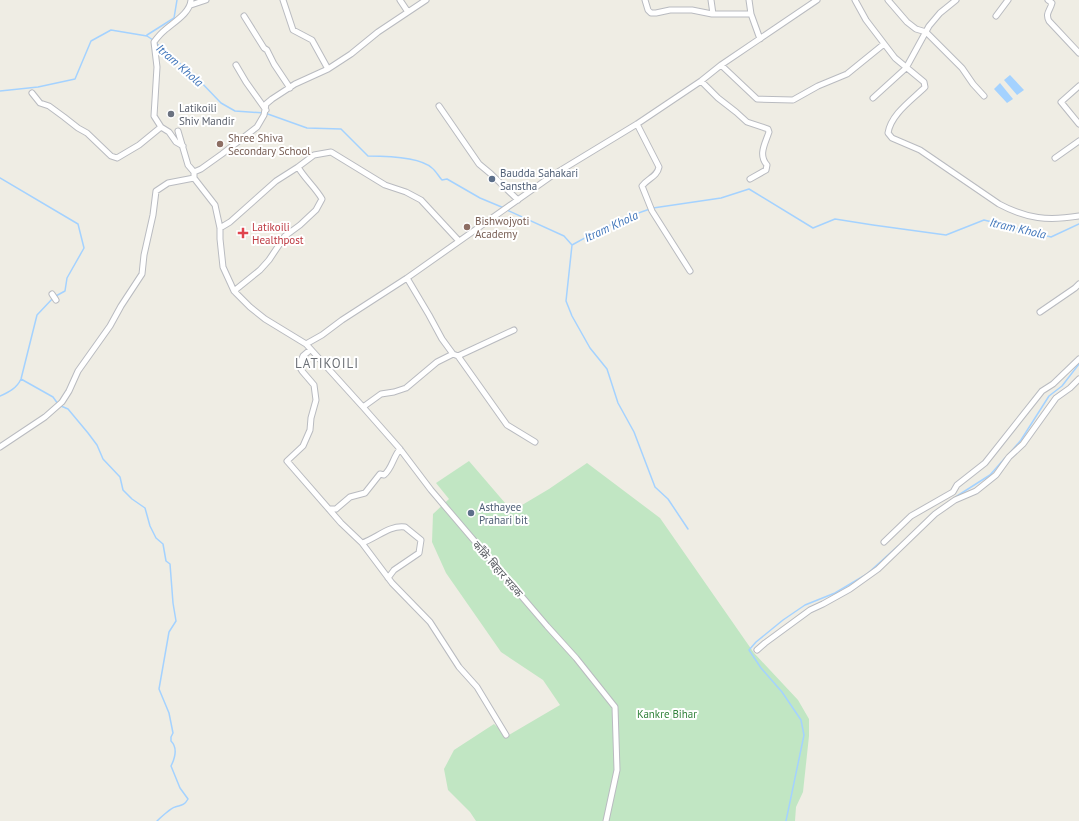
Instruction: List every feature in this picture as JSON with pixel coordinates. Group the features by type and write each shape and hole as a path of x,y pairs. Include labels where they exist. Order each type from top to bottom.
{"street":[{"path":"183,146 176,142 169,132 161,127 154,116 157,67 154,42 164,31 176,22 191,3 206,0"},
{"path":"283,0 293,30 312,40 328,69"},
{"path":"400,0 408,12"},
{"path":"194,172 201,169 222,154 251,131 265,112 268,102 290,88 328,69 351,54 378,32 426,0"},
{"path":"645,0 648,10 651,13 670,10 692,10 713,14 751,14"},
{"path":"711,0 713,14"},
{"path":"749,0 751,14 760,39"},
{"path":"178,131 188,165 194,172 194,178 215,205 220,228 223,267 234,291 260,315 306,344 322,335 342,320 407,278 553,175 636,124 701,81 720,65 817,0"},
{"path":"855,0 866,20 895,58 924,82 925,87 896,116 889,128 888,133 892,138 920,150 1013,212 1030,217 1061,219 1079,216"},
{"path":"888,0 907,22 916,29 926,32 962,68 973,84 984,96"},
{"path":"873,98 906,68 929,26 940,13 956,0"},
{"path":"996,16 1008,0"},
{"path":"1048,0 1052,3 1047,12 1049,21 1079,53"},
{"path":"244,16 290,88"},
{"path":"720,65 757,99 793,100 818,86 848,74 884,44"},
{"path":"236,65 265,112"},
{"path":"701,81 718,98 747,122 768,129 769,132 762,153 763,160 767,165 766,170 750,180"},
{"path":"1079,86 1061,102 1079,124"},
{"path":"32,93 40,103 49,106 64,116 78,128 87,133 111,156 117,158 139,145 161,127"},
{"path":"439,106 479,164 518,200"},
{"path":"636,124 659,166 657,174 642,186 652,211 690,271"},
{"path":"1055,158 1079,141"},
{"path":"220,228 230,222 276,181 298,167 314,154 331,152 385,185 406,192 421,200 458,241"},
{"path":"234,291 260,270 269,260 285,236 300,225 316,210 322,199 314,187 304,178 298,167"},
{"path":"0,447 45,417 62,402 78,371 110,326 142,274 156,191 168,183 194,178"},
{"path":"407,278 442,339 507,425 535,442"},
{"path":"1040,312 1077,286 1079,293"},
{"path":"52,294 56,300"},
{"path":"363,407 382,394 406,388 438,362 514,330"},
{"name":"काँक्रे बिहार सडक","path":"306,344 400,449 431,490 576,658 615,707 617,770 606,821"},
{"path":"310,350 303,356 300,366 302,371 314,385 316,400 311,418 310,430 302,446 287,461 341,523 362,543 388,578 430,622 459,667 477,687 506,735"},
{"path":"884,542 911,516 953,492 956,485 980,468 1042,392 1053,384 1079,359"},
{"path":"757,650 810,610 850,589 872,573 935,514 955,500 976,491 996,475 1002,466 1023,444 1056,398 1070,388 1079,379"},
{"path":"330,509 336,509 350,497 364,492 380,474 384,475 387,473 395,455 400,449"},
{"path":"362,543 386,531 403,526 421,540 419,553 394,570 388,578"}],"green space":[{"name":"Kankre Bihar","path":"469,461 512,511 549,489 587,463 660,518 754,653 798,700 809,719 809,736 803,792 796,807 795,821 476,821 470,812 448,790 444,769 454,750 494,724 507,736 560,705 543,680 501,652 446,573 432,542 433,514 449,499 436,483"}],"water":[{"path":"1010,75 1024,90 1017,95 1004,80"},
{"path":"1000,83 1013,99 1007,103 994,89"}],"waterway":[{"path":"147,35 174,18 177,0"},
{"name":"Itram Khola","path":"0,91 38,87 75,79 91,41 111,30 147,36 153,40"},
{"name":"Itram Khola","path":"156,43 197,78 221,103 235,111 265,113 307,128 341,129 368,156 411,159 427,164 442,180 447,179 480,198 504,208"},
{"name":"Itram Khola","path":"0,178 78,224 84,248 67,278 65,291 54,297 37,315 21,379 17,385 7,393 0,396"},
{"name":"Itram Khola","path":"653,208 721,198 749,189 813,228 835,219 946,235 984,220 1051,237 1079,224"},
{"name":"Itram Khola","path":"507,210 564,236 572,245 610,225 650,209"},
{"path":"572,245 566,301 572,316 590,348 607,369 618,403 634,432 655,487 668,499 688,529"},
{"name":"Itram Khola","path":"1009,454 1021,440 1049,396 1062,386 1079,364"},
{"path":"21,379 53,397 58,404"},
{"path":"61,406 68,409 97,445 103,459 120,477 123,490 132,499 145,508 150,526 156,538 163,544 166,561 170,564 176,621 169,632 159,689 169,713 173,733 171,741 175,747 175,753 171,766 180,788 188,799 184,804 171,809 157,821"},
{"name":"Itram Khola","path":"957,496 990,475 1005,458"},
{"name":"Itram Khola","path":"936,511 947,503"},
{"path":"786,821 804,735 801,720 782,692 761,668 749,650 756,642 783,620 805,605 835,593 867,574 898,546"}],"place":[{"name":"Latikoili Shiv Mandir","path":"171,114"},
{"name":"Shree Shiva Secondary School","path":"220,144"},
{"name":"Baudda Sahakari Sanstha","path":"492,179"},
{"name":"Bishwojyoti Academy","path":"467,227"},
{"name":"Latikoili Healthpost","path":"243,233"},
{"name":"Asthayee Prahari bit","path":"471,513"}],"district":[{"name":"LATIKOILI","path":"327,363"}]}
